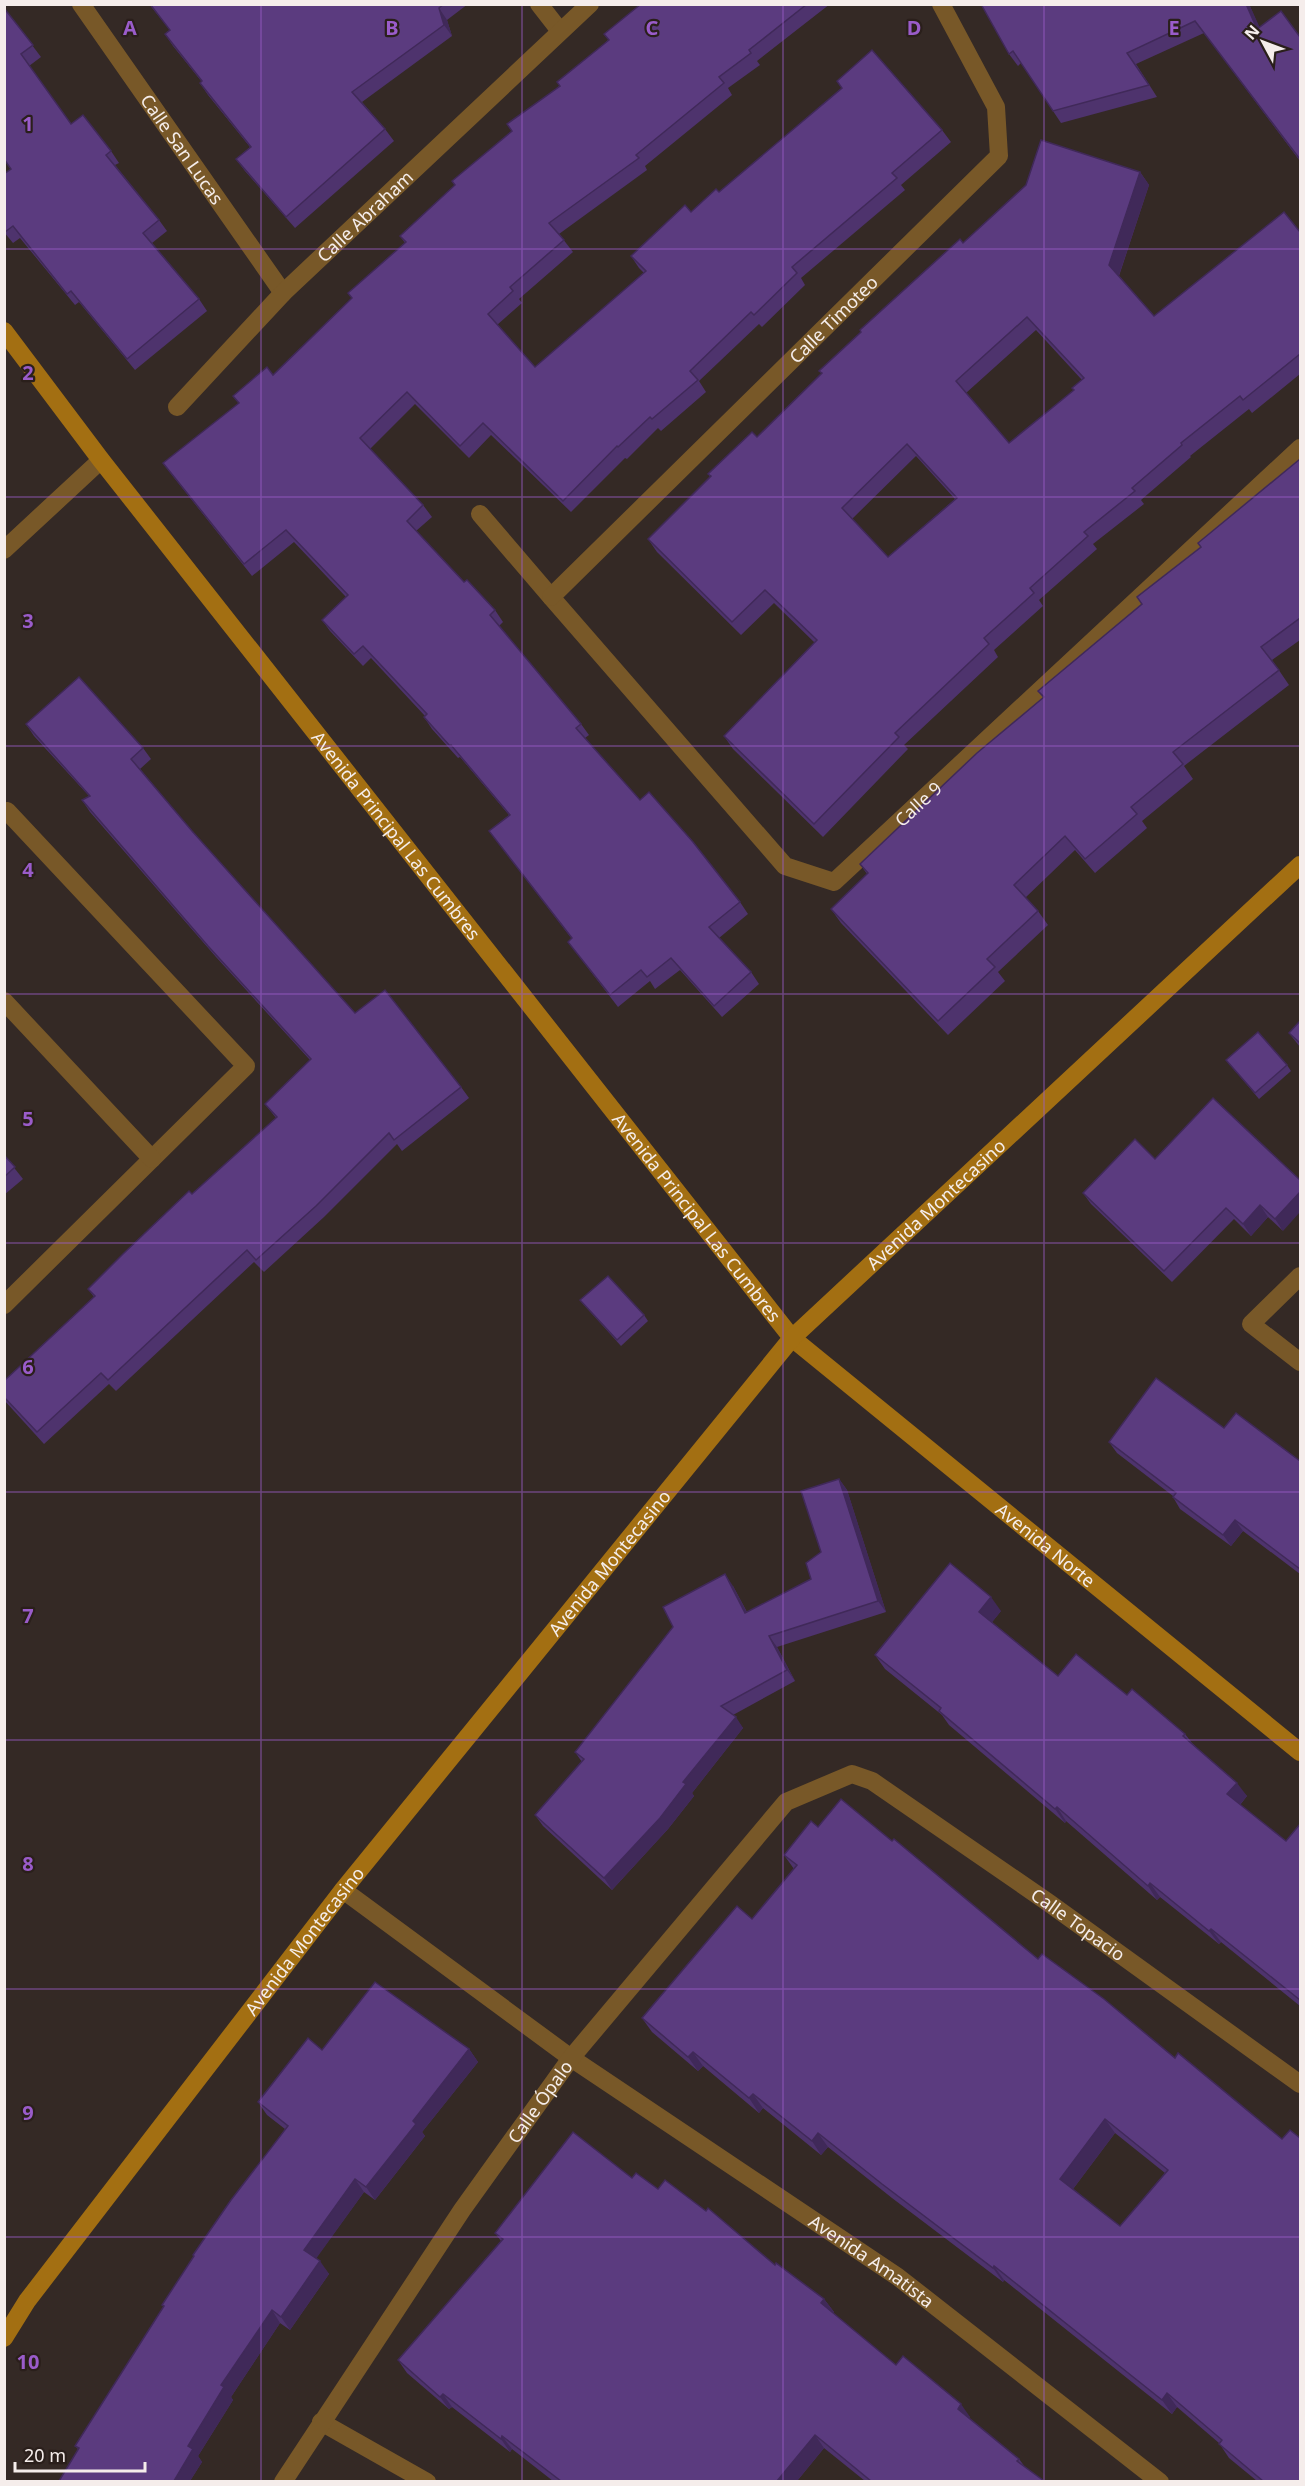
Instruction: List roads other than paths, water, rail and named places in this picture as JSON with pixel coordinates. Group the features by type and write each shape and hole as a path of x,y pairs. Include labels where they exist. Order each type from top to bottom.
{"street":[{"name":"Calle San Lucas","path":"81,4 283,293"},
{"path":"540,4 560,31"},
{"name":"Calle Abraham","path":"177,407 283,293 590,4"},
{"name":"Calle Timoteo","path":"551,597 999,156 996,107 941,4"},
{"name":"Avenida Principal Las Cumbres","path":"4,331 101,460 792,1338"},
{"name":"Calle 9","path":"551,597 785,866 834,882 1300,448"},
{"path":"4,550 101,460"},
{"path":"480,514 551,597"},
{"path":"4,813 7,811 246,1066 4,1305"},
{"name":"Avenida Montecasino","path":"4,2338 27,2301 343,1890 792,1338 1300,865"},
{"path":"4,1001 152,1159"},
{"path":"1300,1276 1251,1324 1300,1362"},
{"name":"Avenida Norte","path":"792,1338 1300,1752"},
{"name":"Calle Ópalo","path":"283,2481 462,2210 571,2058 786,1802 852,1774"},
{"name":"Calle Topacio","path":"852,1774 872,1781 1029,1889 1300,2084"},
{"name":"Avenida Amatista","path":"343,1890 571,2058 898,2277 1160,2481"},
{"path":"321,2422 427,2481"}]}
